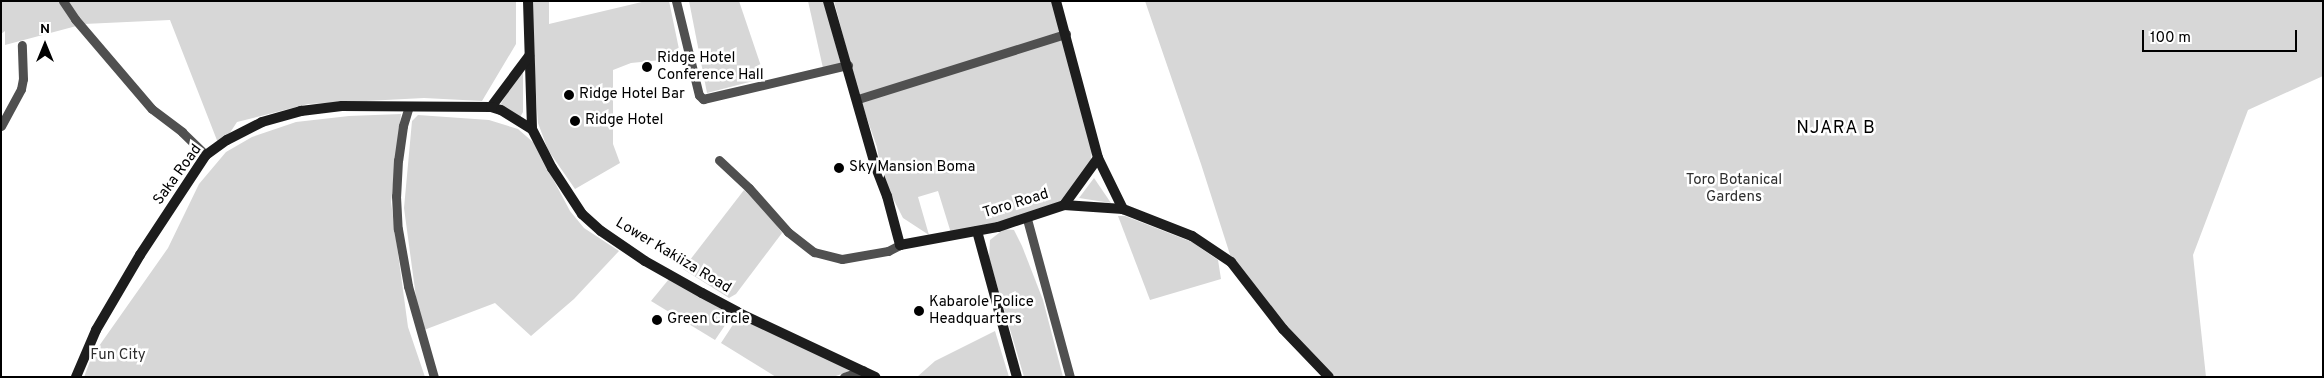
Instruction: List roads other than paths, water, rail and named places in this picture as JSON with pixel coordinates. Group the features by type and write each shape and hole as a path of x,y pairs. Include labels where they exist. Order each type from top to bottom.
{"main road":[{"name":"Lower Kakiiza Road","path":"528,1 532,129 552,168 582,214 601,231 645,260 738,312 875,377"},
{"path":"828,1 900,246 977,232"},
{"path":"1056,1 1098,158 1123,209"},
{"path":"491,107 530,56"},
{"name":"Saka Road","path":"76,377 96,330 140,255 206,155 227,140 262,122 301,111 342,106 491,107 501,110 532,129"},
{"path":"1064,206 1098,158"},
{"path":"1064,206 1123,209 1192,236 1231,262 1283,329 1329,377"},
{"name":"Toro Road","path":"1017,377 977,232 1027,219 1064,206"}],"street":[{"path":"63,1 75,19 152,110 182,132 206,155"},
{"path":"676,1 699,95 703,99 848,65"},
{"path":"858,99 1066,34"},
{"path":"1,126 16,100 23,78 22,45"},
{"path":"409,106 402,126 398,160 396,196 398,229 408,286 434,377"},
{"path":"719,160 749,188 788,232 814,252 842,259 888,251 900,246"},
{"path":"1027,219 1070,377"},
{"path":"844,377 862,370"}],"place":[{"name":"Ridge Hotel Conference Hall","path":"647,67"},
{"name":"Ridge Hotel Bar","path":"569,95"},
{"name":"Ridge Hotel","path":"575,121"},
{"name":"Sky Mansion Boma","path":"839,168"},
{"name":"Kabarole Police Headquarters","path":"919,311"},
{"name":"Green Circle","path":"657,320"}],"district":[{"name":"NJARA B","path":"1836,129"}],"park label":[{"name":"Toro Botanical Gardens","path":"1734,188"},
{"name":"Fun City","path":"118,356"}]}
